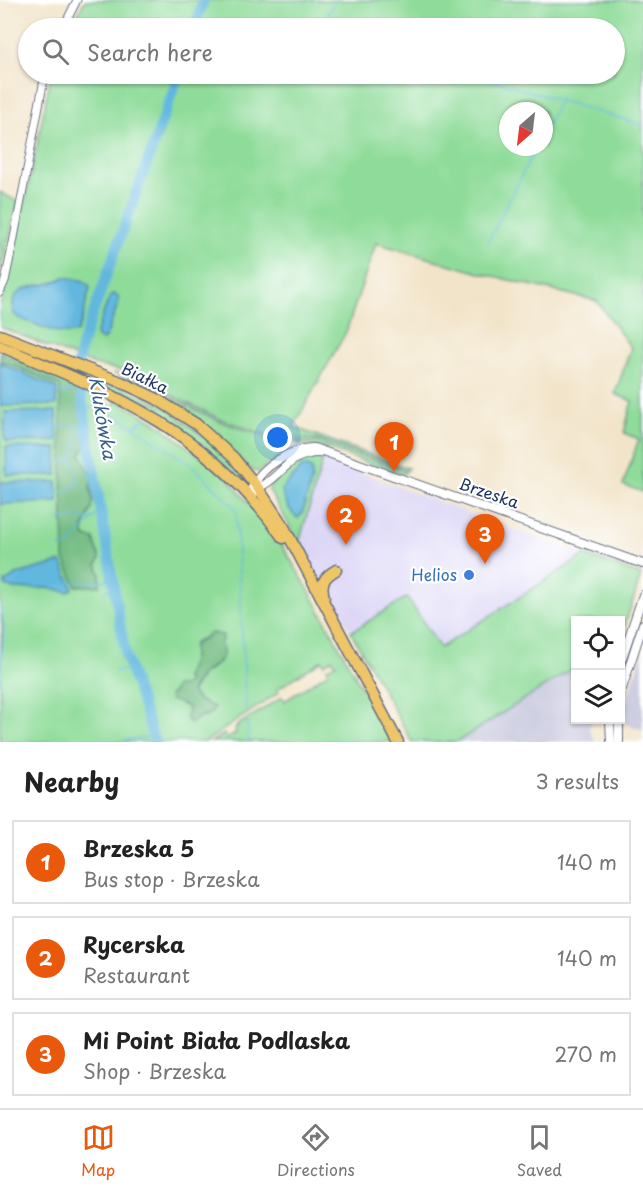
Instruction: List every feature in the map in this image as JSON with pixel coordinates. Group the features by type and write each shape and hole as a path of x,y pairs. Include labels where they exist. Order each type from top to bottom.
{"highway":[{"name":"Białka","path":"0,335 94,371 146,394 189,420 222,447 255,486 284,527 317,590"},
{"name":"Białka","path":"0,346 93,385 136,407 173,429 210,457 253,500 285,541 317,590"},
{"path":"327,609 322,585 326,577 336,570"},
{"path":"317,590 398,742"}],"street":[{"path":"68,18 77,0"},
{"path":"0,292 10,260 43,84"},
{"name":"Brzeska","path":"255,486 297,458 306,454 326,452 643,564"},
{"path":"240,486 255,486 253,500"},
{"path":"625,651 643,595"},
{"path":"625,682 643,624"},
{"path":"609,724 611,742"},
{"path":"619,724 619,742"}],"shaded area":[{"path":"323,459 585,555 440,648 407,597 351,632 299,543"},
{"path":"643,651 643,730 626,724 626,704"},
{"path":"571,670 571,724 590,724 589,728 595,742 457,742"}],"green space":[{"path":"85,0 643,0 643,492 623,485 639,439 624,433 632,401 615,394 631,348 597,301 480,273 376,243 346,332 293,427 408,468 407,470 321,440 292,438 288,427 284,426 277,431 276,436 282,439 280,440 220,419 120,370 95,365 0,327 0,307 32,170 49,84 625,84 625,18 76,18"},
{"path":"0,192 18,202 0,272"},
{"path":"0,351 77,385 85,417 87,442 81,455 92,478 90,488 93,499 92,508 83,528 85,537 94,539 100,559 97,564 100,586 76,586 64,559 60,386 0,361"},
{"path":"0,361 60,386 63,522 100,573 97,568 94,539 85,537 84,532 93,500 88,473 81,455 87,442 85,417 77,385 92,391 93,399 113,406 114,399 154,421 226,476 277,537 307,587 391,742 211,742 224,734 227,739 236,733 235,729 238,725 282,697 285,701 329,672 327,668 336,664 332,659 324,664 322,660 277,689 279,692 205,742 0,742 2,627 0,608","holes":["61,562 63,591 51,588 19,588 18,574","212,633 223,636 219,662 202,674 191,693 198,700 214,707 206,716 199,717 188,712 187,706 181,705 171,695 187,683 186,677 193,661 194,643"]},
{"path":"92,373 167,408 226,454 248,482 235,475 194,438 169,421 89,378"},
{"path":"114,373 135,380 219,421 279,442 287,441 287,450 258,472 254,471 211,429 189,412"},
{"path":"294,441 320,442 406,472 401,475 323,447 301,445"},
{"path":"311,456 323,459 299,543 269,490 270,486 293,463"},
{"path":"585,555 641,575 625,625 625,616 571,616 571,670 457,742 412,742 351,632 407,597 440,648"},
{"path":"212,633 223,635 220,644 223,654 218,662 204,672 191,692 198,700 214,707 212,713 199,717 191,724 185,717 188,712 187,706 170,700 169,696 175,686 184,686 187,683 187,674 193,660 193,646"}],"water":[{"path":"65,277 84,281 90,287 77,332 56,332 14,314 14,298 18,293 30,287 53,283"},
{"path":"113,294 118,296 119,301 103,340 97,337 96,333 109,298"},
{"path":"0,363 57,388 56,405 0,406"},
{"path":"56,411 58,441 7,442 4,437 5,412"},
{"path":"6,447 57,448 57,475 6,475"},
{"path":"307,466 312,470 312,479 302,514 298,518 287,505 282,489 301,468"},
{"path":"0,482 57,482 58,502 0,504"},
{"path":"61,562 73,588 68,592 51,588 14,589 5,586 5,582 18,574"}],"waterway":[{"name":"Klukówka","path":"198,18 204,0"},
{"path":"326,18 335,0"},
{"name":"Klukówka","path":"155,742 126,657 77,369 81,347 175,84"},
{"path":"505,84 643,125"},
{"path":"553,114 560,100"},
{"path":"488,242 531,156"},
{"path":"56,393 66,393 81,386"},
{"path":"85,408 101,407 194,467 236,509"},
{"path":"134,426 145,419"},
{"path":"58,426 83,428"},
{"path":"59,493 78,484 77,471 72,460 79,437 88,426"},
{"path":"58,461 72,460"},
{"path":"59,547 68,546 102,509"},
{"path":"236,512 246,711"},
{"path":"60,520 91,519"},
{"path":"70,582 105,581 112,572"},
{"path":"102,592 114,588"},
{"path":"0,606 4,626 0,683"},
{"path":"115,671 129,670"},
{"path":"247,722 248,742"},
{"path":"124,742 125,740 153,737"}],"place":[{"name":"Brzeska 5","path":"394,472"},
{"name":"Rycerska","path":"346,545"},
{"name":"Mi Point Biała Podlaska","path":"485,564"},
{"name":"Helios","path":"469,575"}]}
